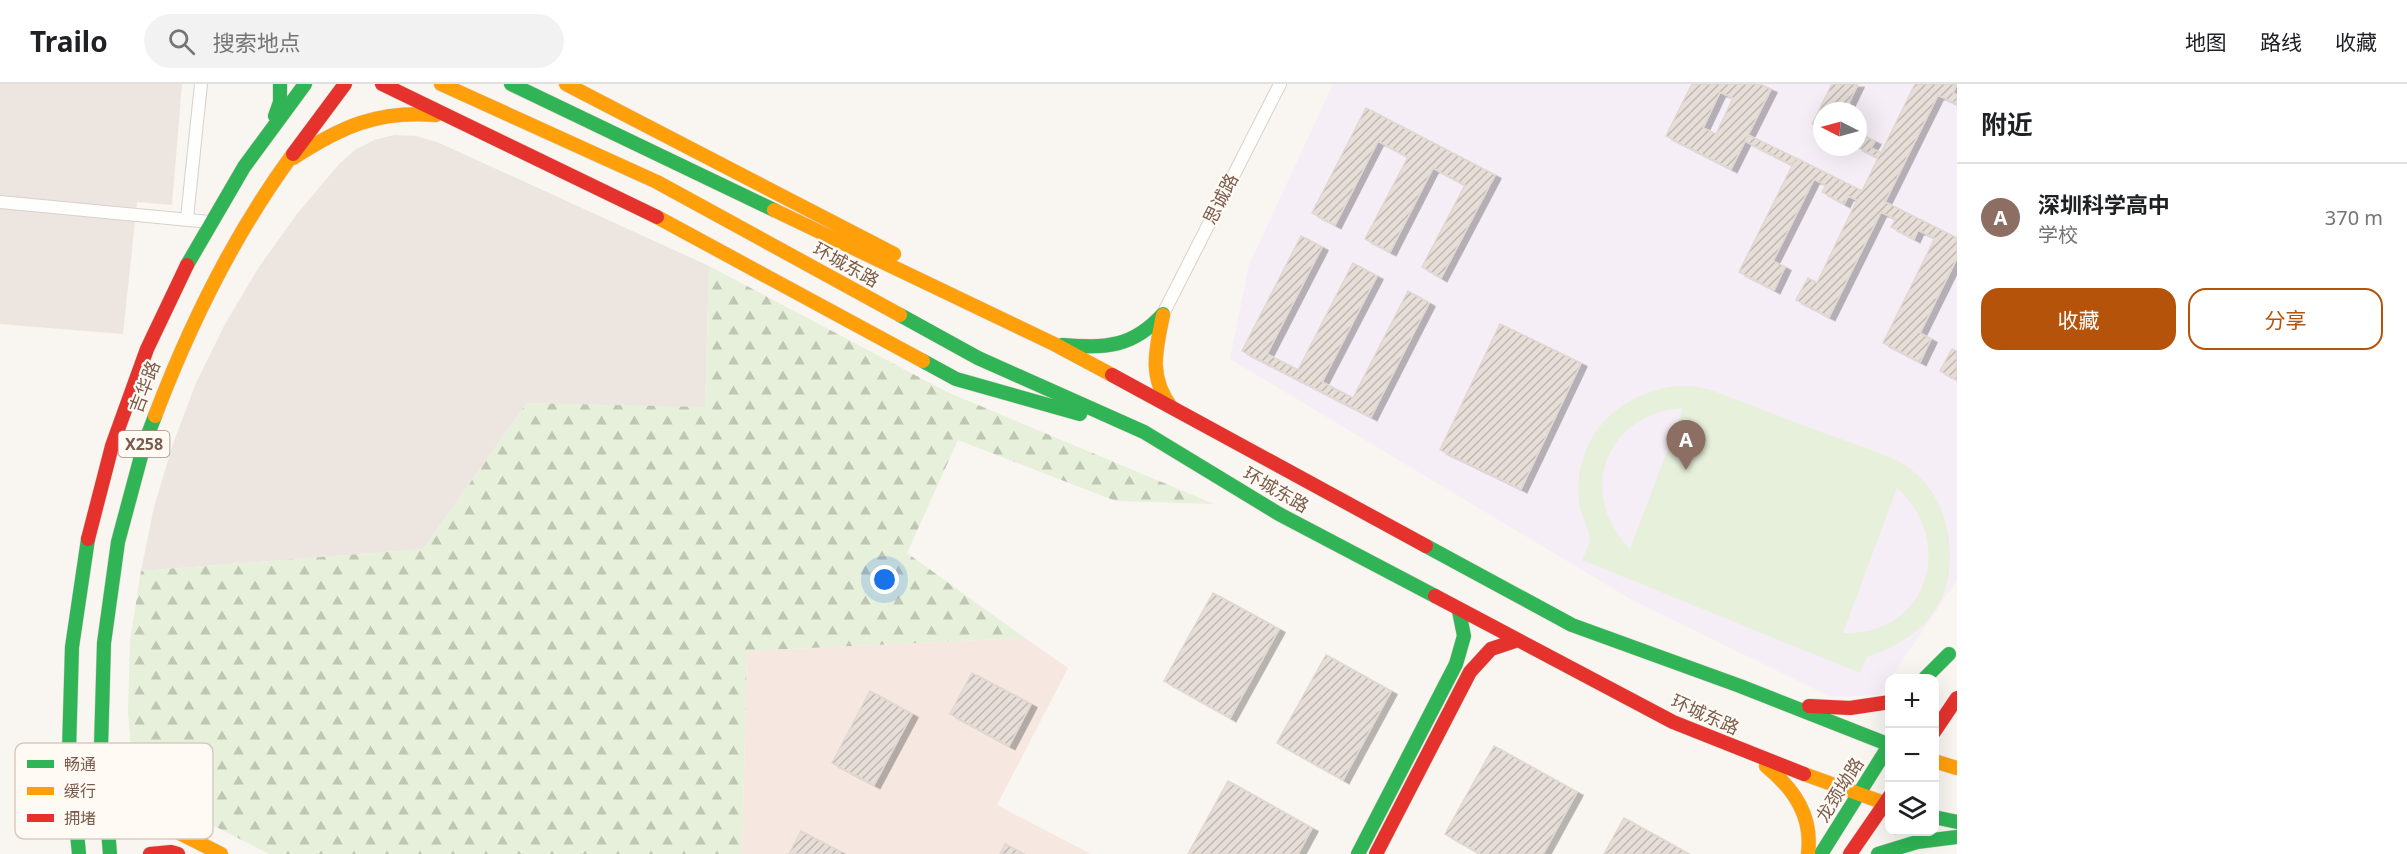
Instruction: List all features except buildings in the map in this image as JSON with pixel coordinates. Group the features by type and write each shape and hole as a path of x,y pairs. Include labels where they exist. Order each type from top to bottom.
{"main road":[{"path":"271,129 280,102 280,84"},
{"name":"吉华路","path":"71,743 70,714 75,628 87,542 108,458 135,375 170,296 210,222 271,129 305,84"},
{"name":"吉华路","path":"102,743 101,715 106,631 117,548 137,466 164,387 197,310 237,235 283,164 345,84"},
{"path":"382,84 661,219 956,379 1144,432"},
{"name":"环城东路","path":"441,84 657,182 978,358 1144,432 1279,514 1515,641 1673,722 1752,755 1859,795 1885,800"},
{"name":"环城东路","path":"511,84 1054,344 1572,625 1740,686 1885,743"},
{"path":"566,84 984,302 1054,344 1099,348 1121,345 1149,330 1163,314"},
{"path":"283,164 333,132 367,118 422,113 459,120"},
{"path":"1163,314 1155,354 1155,374 1161,393 1173,409"},
{"path":"1358,854 1456,664 1464,636 1459,611"},
{"path":"1376,854 1470,672 1480,658 1491,649 1515,641"},
{"path":"1929,674 1953,648"},
{"path":"1936,674 1953,648"},
{"path":"1740,686 1825,708 1845,710 1869,708 1885,703"},
{"path":"1938,728 1957,698"},
{"name":"龙颈坳路","path":"1821,854 1885,752"},
{"path":"1752,755 1787,783 1797,798 1809,833 1808,854"},
{"path":"1939,762 1957,768"},
{"path":"1850,854 1885,805"},
{"path":"1939,818 1957,822"},
{"path":"1878,854 1918,842 1957,837"},
{"name":"吉华路","path":"77,839 79,854"},
{"name":"吉华路","path":"109,839 110,854"},
{"path":"191,839 221,854"},
{"path":"150,854 171,852 178,854"}],"street":[{"path":"187,218 201,84"},
{"name":"思诚路","path":"1163,314 1280,84"},
{"path":"0,202 187,218 210,222"}],"shaded area":[{"path":"0,84 182,84 172,205 137,202 123,334 0,324"},
{"path":"1333,84 1957,84 1957,580 1893,674 1885,674 1885,686 1879,695 1831,697 1632,600 1230,359 1249,265"},
{"path":"395,135 416,136 437,142 709,266 705,408 527,403 423,549 141,571 154,507 173,444 196,383 225,324 259,267 297,214 339,164 355,150 374,140"},
{"path":"1025,638 1068,668 997,805 1091,854 742,854 747,651"}],"green space":[{"path":"709,266 947,392 1214,504 1116,501 958,440 907,553 1025,638 747,651 742,854 269,854 213,825 213,743 131,743 128,712 130,641 141,571 423,549 527,403 705,407"},
{"path":"1674,386 1692,386 1711,390 1885,455 1910,469 1924,481 1934,495 1942,511 1950,546 1947,583 1942,597 1927,620 1906,639 1867,657 1860,673 1582,560 1590,538 1579,503 1579,480 1583,459 1591,440 1602,424 1616,411 1652,391","holes":["1683,409 1630,549 1614,527 1605,505 1602,482 1607,460 1617,441 1634,425 1655,414","1897,488 1915,510 1926,534 1928,558 1924,582 1913,603 1895,619 1872,630 1843,633"]}],"traffic: fast":[{"path":"275,116 280,102 280,84"},
{"path":"187,265 244,167 305,84"},
{"path":"511,84 774,210"},
{"path":"1062,345 1092,346 1129,340 1152,325 1163,314"},
{"path":"900,315 978,358 1144,432 1279,514 1435,596"},
{"path":"923,361 956,379 1080,414"},
{"path":"101,743 104,643 118,542 144,445 155,416"},
{"path":"69,743 72,647 88,539"},
{"path":"1426,546 1572,625 1740,686 1885,743"},
{"path":"1358,854 1456,664 1464,636 1459,611"},
{"path":"1929,674 1949,654"},
{"path":"1821,854 1885,752"},
{"path":"1939,818 1957,822"},
{"path":"1878,854 1917,842 1957,837"},
{"path":"78,839 79,854"},
{"path":"109,839 110,854"}],"traffic: slow":[{"path":"441,84 657,182 900,315"},
{"path":"566,84 894,254"},
{"path":"293,158 344,129 360,123 396,115 436,115"},
{"path":"155,416 183,348 215,280 251,216 293,154"},
{"path":"774,210 1054,344 1112,375"},
{"path":"657,217 923,361"},
{"path":"1163,315 1156,362 1159,384 1171,407"},
{"path":"1939,763 1957,768"},
{"path":"1766,766 1785,784 1799,804 1807,827 1808,854"},
{"path":"1804,774 1885,803"},
{"path":"191,839 221,854"}],"traffic: jam":[{"path":"293,154 345,84"},
{"path":"382,84 657,217"},
{"path":"88,539 112,446 147,349 187,265"},
{"path":"1112,375 1426,546"},
{"path":"1435,596 1673,722 1804,774"},
{"path":"1376,854 1470,672 1491,649 1515,641"},
{"path":"1937,728 1957,698"},
{"path":"1809,706 1850,708 1885,703"},
{"path":"1850,854 1885,803"},
{"path":"150,854 171,852 178,854"}],"place":[{"name":"深圳科学高中","path":"1686,470"}]}
